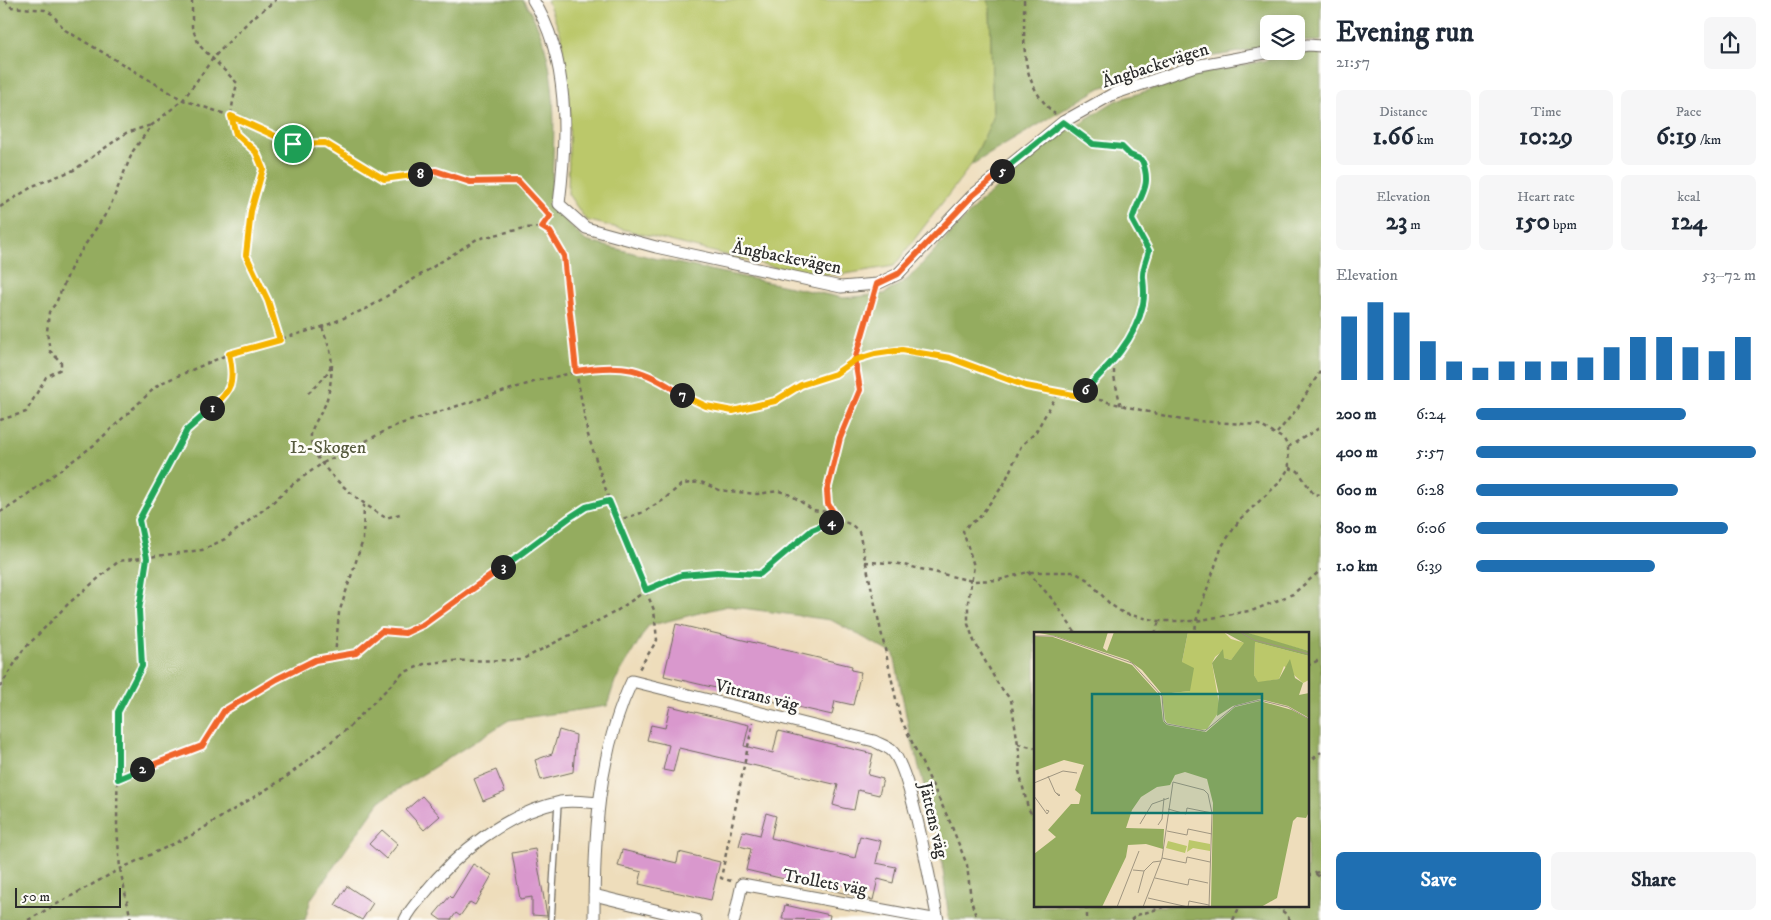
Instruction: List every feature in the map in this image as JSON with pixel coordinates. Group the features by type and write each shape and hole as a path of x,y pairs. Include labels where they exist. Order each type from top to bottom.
{"street":[{"name":"Ängbackevägen","path":"533,0 551,34 564,107 559,204 586,228 656,247 790,278 841,287 877,284 898,274 972,196 1063,122 1113,94 1195,66 1260,54"},
{"path":"1305,46 1321,46"},
{"path":"594,920 599,803 607,757 620,706 632,681"},
{"name":"Vittrans väg","path":"632,681 874,741"},
{"name":"Jättens väg","path":"874,741 892,750 905,775 916,812 938,920"},
{"path":"405,920 432,884 465,850 496,829 528,813 558,803 599,803"},
{"path":"734,920 742,884"},
{"name":"Trollets väg","path":"742,884 938,920"},
{"path":"594,895 696,920"}],"lane":[{"path":"551,920 558,803"}],"path":[{"path":"5,0 11,7 45,10 52,14 65,30 183,100 231,116 293,144 325,143 384,179 436,171 470,182 518,181 550,216 542,227"},
{"path":"192,0 192,27 199,45 214,57 237,83 231,116 236,134 256,152 263,169 251,211 246,255 268,301 280,340"},
{"path":"0,420 26,412 46,377 61,369 61,362 50,351 47,332 49,312 56,303 72,263 109,210 133,151 152,125 183,100 214,57 250,20 276,0"},
{"path":"1024,0 1026,61 1029,81 1041,102 1063,122 1093,144 1122,147 1130,155 1142,160 1148,174 1146,188 1135,209 1132,220 1149,251 1143,277 1145,285 1143,305 1136,325 1114,361 1079,396"},
{"path":"0,207 36,185 74,170 126,133 152,125"},
{"path":"0,512 13,506 94,445 159,384 229,354 322,327 368,308 477,239 525,228 542,227 550,232 564,256 576,371 588,435 616,521 654,610 657,640 632,681"},
{"path":"838,520 828,504 827,491 840,438 860,390 855,360 877,284"},
{"path":"322,327 331,352 331,386 311,433 313,449 350,494 364,504 386,518 403,513"},
{"path":"0,687 24,650 69,603 119,561 202,550 225,538 272,503 294,483 323,463 397,426 540,380 605,366 628,367 647,373 683,396 706,406 733,411 775,401 801,385 835,374 855,360 875,354 902,350 950,358 1026,386 1079,396 1182,420 1259,426 1284,438 1288,447 1289,468 1279,483 1240,519 1222,546 1196,621 1195,632"},
{"path":"131,920 120,869 117,826 118,712 142,666 139,610 147,558 139,520 187,430 225,396 233,375 229,354"},
{"path":"1114,361 1114,377 1121,407"},
{"path":"308,393 324,378 332,366"},
{"path":"1277,433 1297,409 1321,370"},
{"path":"1034,818 1028,808 1019,771 1018,744 1011,700 998,684 974,641 968,624 968,602 974,566 963,531 978,518 1004,484 1021,446 1035,433 1058,393"},
{"path":"1288,447 1321,427"},
{"path":"1289,468 1298,471 1314,495 1321,494"},
{"path":"616,521 641,513 662,501 682,484 701,482 719,490 757,494 778,491 791,495 813,510 834,513"},
{"path":"118,779 202,746 224,711 277,679 315,660 356,653 382,631 405,633 424,624 524,553 569,518 586,507 609,501"},
{"path":"335,656 339,613 363,540 364,504"},
{"path":"28,920 120,869 192,835 285,778 347,729 403,673 424,664 447,661 521,660 615,612 646,590 682,575 717,572 760,574 812,530 838,520 852,524 859,532 900,717 950,822 967,864 971,900 977,920"},
{"path":"865,562 895,563 972,581 999,580 1028,572 1074,572 1088,580 1110,604 1125,614 1159,621 1196,621 1262,607 1293,594 1321,570"},
{"path":"1028,572 1054,601 1075,632"},
{"path":"1156,632 1159,621"},
{"path":"1308,666 1321,659"},
{"path":"742,884 721,878 755,713"},
{"path":"1018,744 1034,748"},
{"path":"1308,763 1321,752"},
{"path":"1308,876 1321,871"},
{"path":"1316,874 1321,878"},
{"path":"1131,920 1137,916 1162,908"},
{"path":"1232,920 1239,908"},
{"path":"1278,908 1290,920"}],"green space":[{"name":"I2-Skogen","path":"0,0 523,0 536,23 545,48 550,73 554,126 551,206 586,241 657,259 843,298 884,294 908,279 980,202 1059,136 1115,101 1199,74 1268,60 1305,60 1305,52 1321,53 1321,920 949,920 940,844 909,730 894,654 831,620 727,606 648,626 615,681 607,706 509,720 380,801 311,899 305,920 0,920"},
{"path":"547,0 988,0 990,8 993,119 971,165 894,266 839,275 794,272 586,220 568,194 570,105 561,35"},
{"path":"988,0 1321,0 1321,41 1305,42 1305,15 1260,15 1260,48 1191,60 1100,88 971,165 993,118 990,8"}],"building":[{"path":"676,624 852,666 851,670 861,672 853,705 835,701 832,715 664,676"},
{"path":"670,706 749,725 744,746 773,753 778,731 873,754 868,775 883,779 879,795 858,790 854,810 843,808 833,805 838,785 679,748 673,772 663,770 669,745 647,740 651,725 665,728"},
{"path":"559,730 576,735 573,772 541,780 535,760 552,754"},
{"path":"496,770 505,792 483,801 474,779"},
{"path":"422,796 440,816 424,830 406,810"},
{"path":"766,813 776,816 771,838 855,858 860,836 881,841 876,863 896,867 893,883 878,879 873,900 746,870 751,849 739,846 743,831 760,835"},
{"path":"382,830 398,844 386,859 369,844"},
{"path":"535,849 547,916 532,915 532,897 520,899 512,853"},
{"path":"622,850 677,863 679,852 720,862 711,900 639,884 642,872 618,866"},
{"path":"473,864 492,875 475,905 470,902 460,916 456,913 451,920 441,920 434,915 450,896 452,898"},
{"path":"347,886 373,903 362,920 335,905"},
{"path":"785,905 830,915 829,920 782,919"}],"route":[{"path":"293,144 231,116 236,134 256,152 263,169 251,211 246,255 268,301 280,340 229,354 233,375 225,396 187,430 139,520 147,558 139,610 142,666 118,712 118,779 202,746 224,711 277,679 315,660 356,653 382,631 405,633 424,624 586,507 609,501 646,590 682,575 717,572 760,574 812,530 838,520 828,504 827,491 840,438 860,390 855,360 877,284 898,274 972,196 1063,122 1093,144 1122,147 1130,155 1142,160 1148,174 1146,188 1135,209 1132,220 1149,251 1144,267 1143,305 1136,325 1114,361 1079,396 1026,386 950,358 902,350 875,354 855,360 835,374 801,385 775,401 733,411 706,406 683,396 663,381 628,367 605,366 576,371 564,256 550,232 542,227 550,216 518,181 470,182 436,171 384,179 325,143 293,144"}]}
